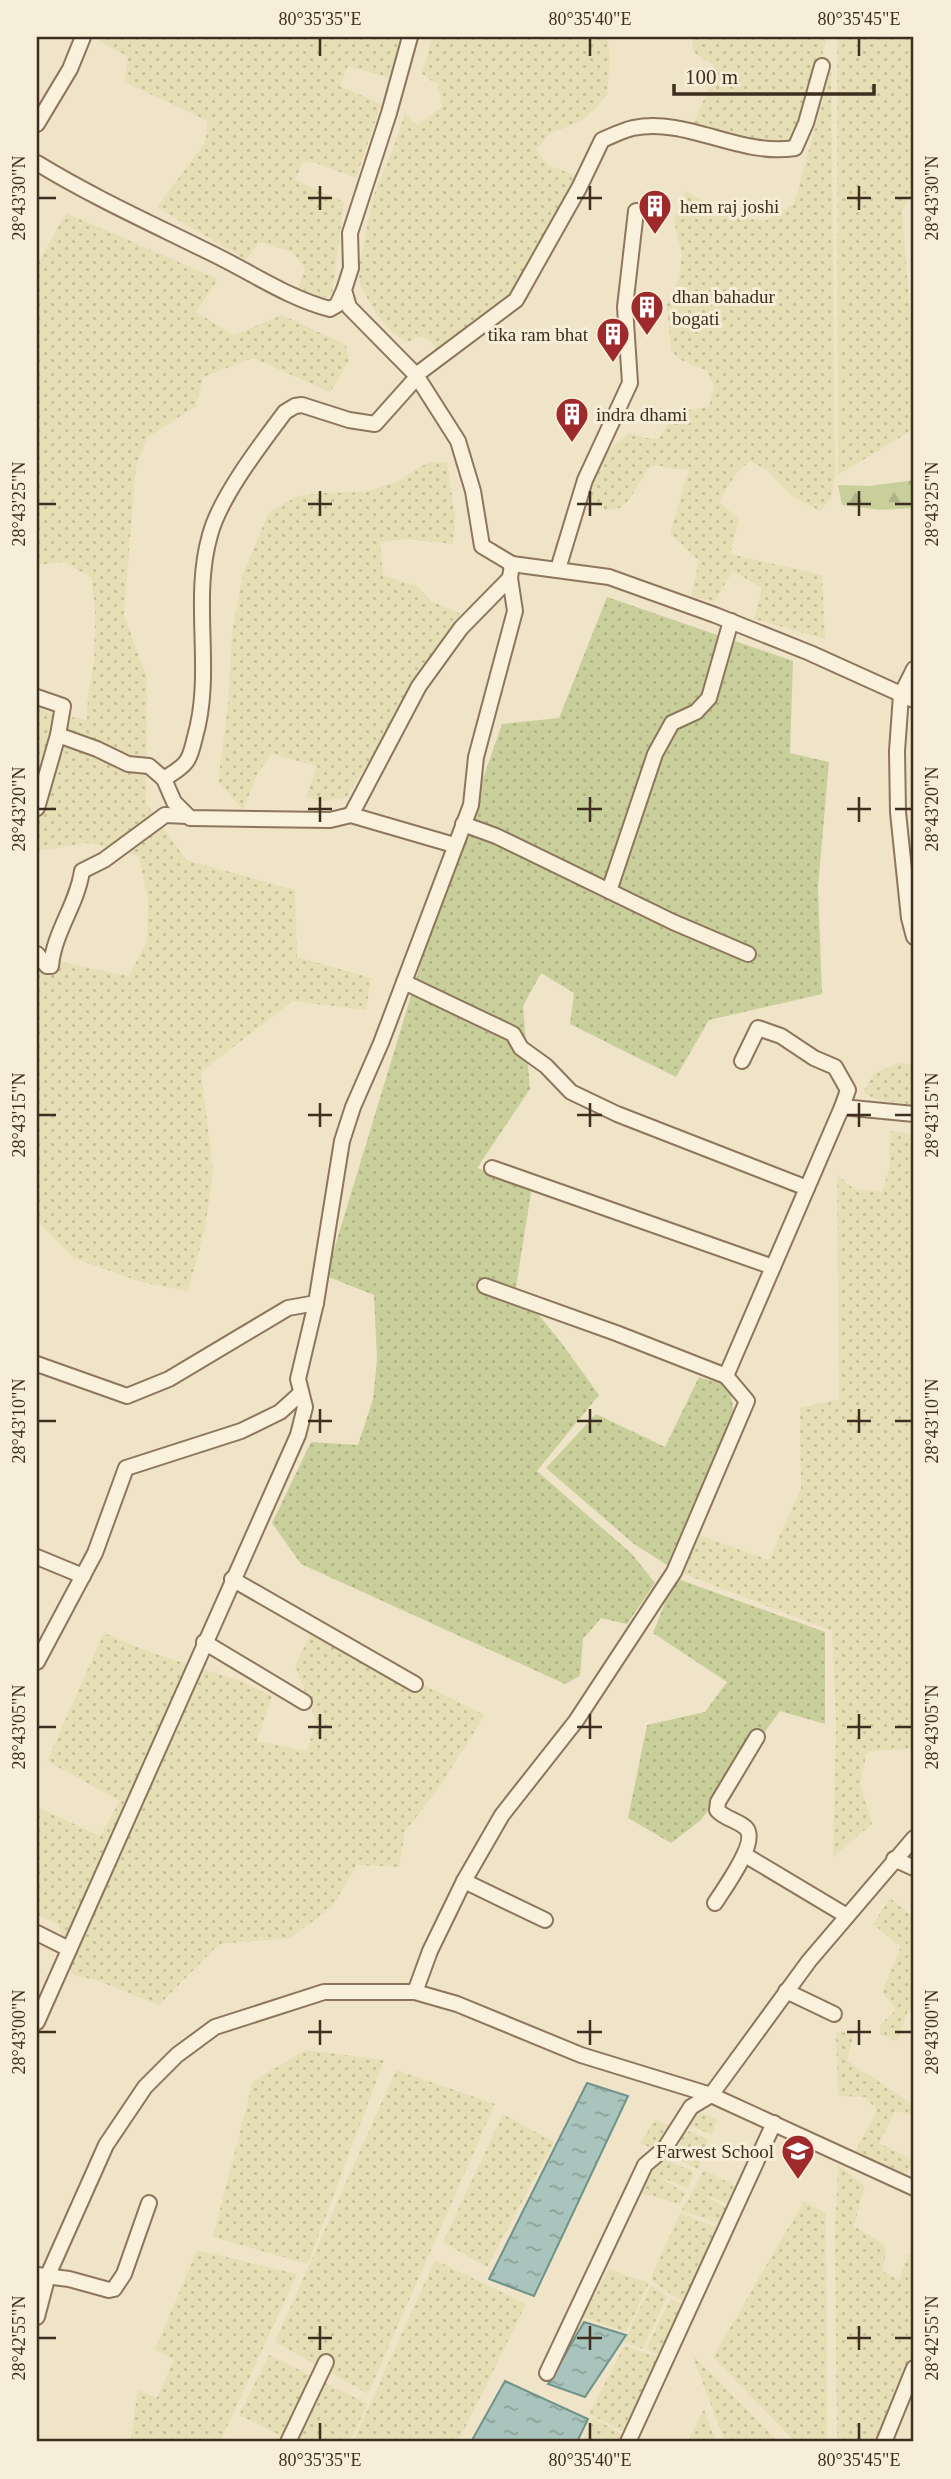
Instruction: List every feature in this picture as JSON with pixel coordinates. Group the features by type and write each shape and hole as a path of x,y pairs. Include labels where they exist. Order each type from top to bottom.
{"street":[{"path":"37,124 69,69 83,37"},
{"path":"37,163 85,192 307,303 330,309 337,305 351,268 350,233 389,113 410,37"},
{"path":"164,779 185,763 202,708 204,658 201,604 210,534 233,487 285,412 302,404 349,420 375,424 416,376 516,300 579,188 602,140 633,128 674,127 764,150 795,148 806,123 821,66"},
{"path":"558,569 584,480 630,383 625,307 636,211"},
{"path":"344,290 349,307 416,376 458,442 473,491 482,546 511,571 558,569 609,577 732,621 908,698"},
{"path":"351,815 419,686 461,628 511,571"},
{"path":"37,2022 298,1435 305,1407 298,1379 316,1303 342,1141 471,805 475,757 515,611 511,571"},
{"path":"609,891 655,754 671,723 696,712 709,698 732,621"},
{"path":"914,669 897,751 898,811 908,840 909,918 914,937"},
{"path":"37,697 63,706 58,735 37,808"},
{"path":"58,735 128,764 149,766 164,779 174,802 188,816"},
{"path":"37,954 47,966 51,966 52,949 80,883 82,871 104,860 165,815 190,818 330,820 351,815 454,845"},
{"path":"463,824 496,836 748,954"},
{"path":"404,982 513,1034 520,1048 546,1066 571,1093 617,1114 807,1188"},
{"path":"726,1376 848,1090 835,1067 814,1058 780,1036 758,1028 742,1061"},
{"path":"842,1107 914,1114"},
{"path":"492,1168 773,1267"},
{"path":"415,1992 430,1951 464,1881 502,1815 576,1721 674,1572 747,1401 726,1376 485,1286"},
{"path":"37,1364 127,1396 169,1379 288,1308 316,1303"},
{"path":"37,1662 95,1553 126,1468 213,1442 240,1431 280,1412 301,1393"},
{"path":"37,1558 83,1576"},
{"path":"232,1579 415,1684"},
{"path":"204,1642 304,1702"},
{"path":"715,1903 745,1855 749,1833 717,1810 718,1802 757,1737"},
{"path":"547,2373 645,2165 665,2148 691,2107 712,2095 786,1991 894,1858 914,1838"},
{"path":"745,1855 846,1916"},
{"path":"894,1858 914,1868"},
{"path":"464,1881 545,1920"},
{"path":"37,1933 69,1949"},
{"path":"786,1991 834,2014"},
{"path":"37,2317 43,2275 106,2145 145,2087 177,2055 215,2027 324,1992 415,1992 457,2004 581,2055 712,2095 914,2188"},
{"path":"628,2442 774,2123"},
{"path":"43,2275 114,2289 124,2274 149,2203"},
{"path":"288,2442 326,2362"},
{"path":"884,2442 914,2368"}],"shaded area":[{"path":"97,37 403,37 390,78 348,66 340,86 381,104 356,178 316,163 303,162 295,180 344,202 332,294 323,298 298,288 305,268 292,252 259,242 246,260 157,207 205,143 208,121 124,82 128,57"},
{"path":"432,37 607,37 610,58 607,95 581,121 549,134 536,150 548,165 577,176 566,203 516,292 438,352 430,340 418,336 407,343 393,333 377,315 361,287 358,269 374,195 405,113 417,125 442,107 438,85 422,74"},
{"path":"692,37 827,37 804,121 792,148 766,148 692,126 706,95 714,65 693,52"},
{"path":"837,37 914,37 914,192 902,211 910,311 914,429 838,475"},
{"path":"831,70 835,476 831,498 820,511 793,497 767,470 750,461 736,473 719,502 739,519 730,554 822,575 825,639 754,619 762,588 733,571 714,602 691,596 699,561 670,534 689,469 656,465 647,470 629,500 620,508 605,510 593,504 587,493 606,452 629,433 659,438 669,423 654,417 649,408 688,410 709,407 714,386 707,371 681,360 671,351 667,305 679,279 682,255 674,221 686,191 727,215 765,221 794,204"},
{"path":"66,213 218,279 196,312 234,335 282,315 346,345 349,361 330,392 253,358 203,377 196,406 148,437 136,466 124,615 147,678 146,803 186,860 295,890 297,957 371,978 366,1010 293,1001 201,1072 213,1170 205,1229 188,1291 141,1282 74,1258 37,1221 37,946 56,961 129,976 147,941 148,901 139,856 88,843 37,851 37,706 50,713 87,720 94,662 95,613 92,578 64,562 37,565 37,265"},
{"path":"429,462 447,462 455,517 453,544 407,539 380,542 383,575 417,586 431,601 461,614 346,798 320,801 306,797 317,766 272,754 258,772 243,810 218,781 228,706 232,632 243,574 269,512 298,496 365,492 394,483"},
{"path":"900,1063 914,1064 914,1105 879,1100 863,1093 874,1073"},
{"path":"889,1131 914,1134 914,1749 867,1751 860,1785 872,1824 833,1857 836,1724 832,1631 679,1572 696,1534 769,1560 801,1488 800,1408 839,1399 837,1175 854,1189 882,1192 890,1166"},
{"path":"313,1631 485,1715 436,1792 405,1831 399,1867 357,1865 332,1907 290,1938 219,1944 159,2005 96,1980 72,1975 58,1924 37,1915 37,1807 100,1836 120,1801 47,1761 104,1633 152,1653 238,1680 272,1696 257,1741 307,1751 316,1721 295,1665"},
{"path":"890,1898 914,1918 914,2009 908,2010 897,2041 880,2035 880,2025 896,2010 882,1992 901,1947 873,1924"},
{"path":"836,2032 854,2033 847,2061 911,2103 914,2099 914,2116 895,2111 879,2143 914,2160 907,2174 855,2152 877,2110 865,2097 838,2096"},
{"path":"306,2050 384,2060 308,2264 213,2237 253,2081"},
{"path":"396,2070 495,2104 368,2394 275,2342"},
{"path":"695,2111 717,2119 712,2135 686,2124"},
{"path":"503,2114 554,2142 487,2267 443,2242"},
{"path":"655,2120 679,2130 671,2153 640,2144"},
{"path":"685,2130 708,2139 698,2169 675,2158"},
{"path":"666,2160 694,2172 688,2188 657,2176 685,2193 680,2204 641,2193 651,2172"},
{"path":"838,2165 865,2186 854,2226 883,2244 886,2249 883,2271 899,2280 908,2254 914,2255 914,2353 876,2442 837,2442 835,2234"},
{"path":"704,2170 738,2187 731,2205 700,2193 730,2210 724,2226 682,2210"},
{"path":"804,2201 826,2213 827,2442 795,2442 713,2357"},
{"path":"680,2213 722,2229 686,2304 650,2280"},
{"path":"197,2250 297,2274 220,2442 130,2442 138,2390 157,2398 174,2359 155,2350"},
{"path":"435,2260 526,2304 458,2442 353,2442"},
{"path":"609,2269 649,2283 626,2332 582,2317"},
{"path":"651,2285 667,2296 643,2349 624,2342"},
{"path":"671,2298 687,2308 665,2358 646,2349"},
{"path":"624,2346 663,2359 630,2435 589,2414"},
{"path":"692,2354 779,2442 725,2442"},
{"path":"269,2355 368,2404 349,2442 294,2442 239,2415"},
{"path":"704,2409 716,2442 688,2442"},
{"path":"593,2418 629,2438 627,2442 582,2442"}],"green space":[{"path":"914,480 914,508 880,510 842,505 838,485 870,486"},
{"path":"607,597 793,661 790,753 829,762 818,887 822,994 709,1020 676,1077 570,1024 574,993 541,973 523,1006 530,1089 477,1168 532,1186 516,1287 599,1395 537,1471 632,1554 655,1583 627,1624 601,1618 583,1639 580,1676 565,1684 301,1564 272,1523 311,1442 358,1445 373,1399 377,1359 374,1295 326,1276 434,920 502,724 559,718"},
{"path":"699,1377 729,1386 734,1412 667,1565 634,1544 546,1468 596,1414 665,1447"},
{"path":"675,1578 825,1632 825,1724 780,1711 701,1820 671,1843 628,1818 647,1725 705,1712 727,1682 653,1633"}],"water":[{"path":"587,2083 628,2096 534,2296 489,2279"},
{"path":"584,2322 626,2335 585,2397 548,2384"},
{"path":"505,2381 588,2419 577,2442 471,2442"}],"place":[{"name":"hem raj joshi","path":"655,236"},
{"name":"dhan bahadur bogati","path":"647,337"},
{"name":"tika ram bhat","path":"613,364"},
{"name":"indra dhami","path":"572,444"},
{"name":"Farwest School","path":"798,2181"}]}
